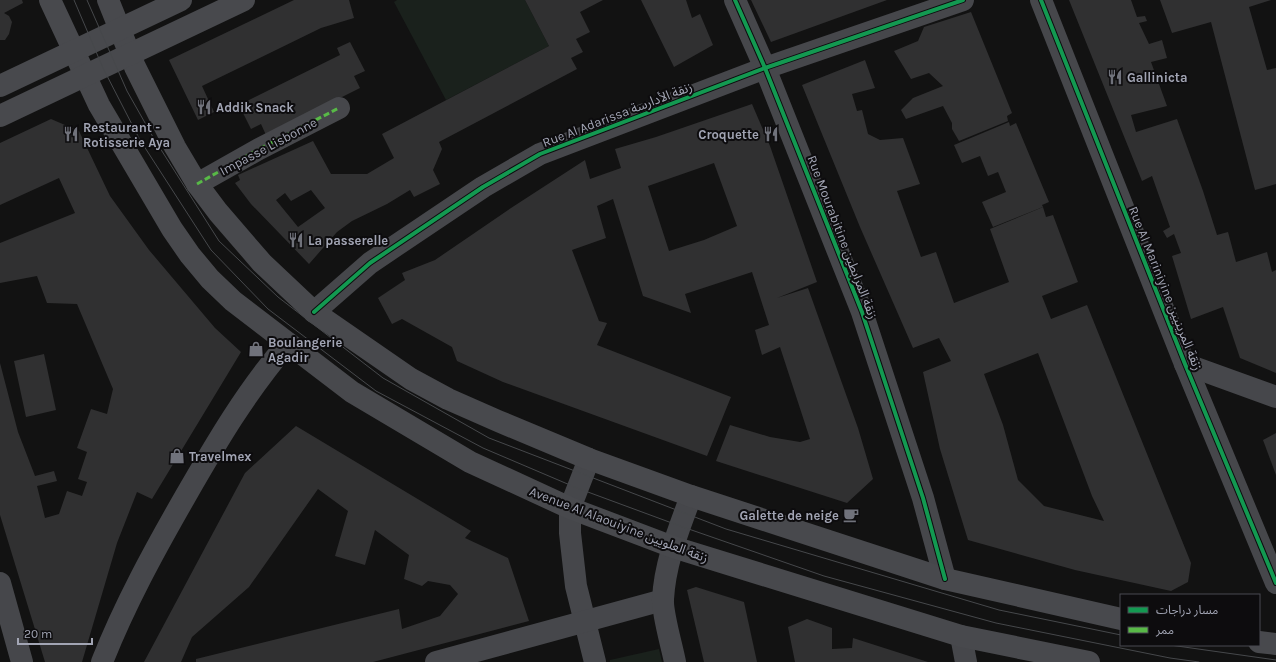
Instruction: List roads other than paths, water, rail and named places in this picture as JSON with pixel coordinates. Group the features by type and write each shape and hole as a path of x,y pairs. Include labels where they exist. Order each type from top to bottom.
{"main road":[{"name":"Avenue Al Alaouiyine زنقة العلويين","path":"50,0 84,77 99,105 172,229 190,255 210,279 233,301 352,392 470,462 570,508 673,547 961,636 1089,662"},
{"path":"108,0 130,55 175,147 197,184 222,217 262,263 314,312 386,363 448,399 590,458 691,496 946,579 1120,618"},
{"path":"0,86 73,53 182,0"},
{"path":"0,116 244,0"},
{"path":"1260,642 1276,644"}],"street":[{"name":"Rue Mourabitine زنقة المرابطين","path":"735,0 765,68 862,312 923,498 946,579"},
{"name":"Rue Al Adarissa زنقة الأدارسة","path":"314,312 370,263 483,187 540,154 765,68 963,0"},
{"name":"Rue Al Mariniyine زنقة المرينيين","path":"1041,0 1185,364 1276,583"},
{"name":"Impasse Lisbonne","path":"197,184 259,149 339,108"},
{"path":"102,662 116,626 150,558 221,434 275,358 288,343"},
{"path":"1185,364 1276,397"},
{"path":"590,458 570,508 570,534 576,586 595,662"},
{"path":"675,662 663,600 667,568 691,496"},
{"path":"0,583 22,662"},
{"path":"436,662 585,620 663,600"},
{"path":"961,636 966,662"}],"tram line":[{"path":"74,0 103,68 140,140 211,250 268,309 376,391 483,448 577,488 680,526 824,576 996,623 1170,658 1199,662"},
{"path":"87,0 127,91 153,137 219,241 278,297 383,378 489,438 726,529 999,610 1120,635"},
{"path":"1177,646 1276,660"}],"place":[{"name":"Gallinicta","path":"1115,77"},
{"name":"Addik Snack","path":"204,107"},
{"name":"Restaurant - Rotisserie Aya","path":"71,134"},
{"name":"Croquette","path":"771,134"},
{"name":"La passerelle","path":"296,240"},
{"name":"Boulangerie Agadir","path":"256,349"},
{"name":"Travelmex","path":"177,456"},
{"name":"Galette de neige","path":"851,515"}]}
